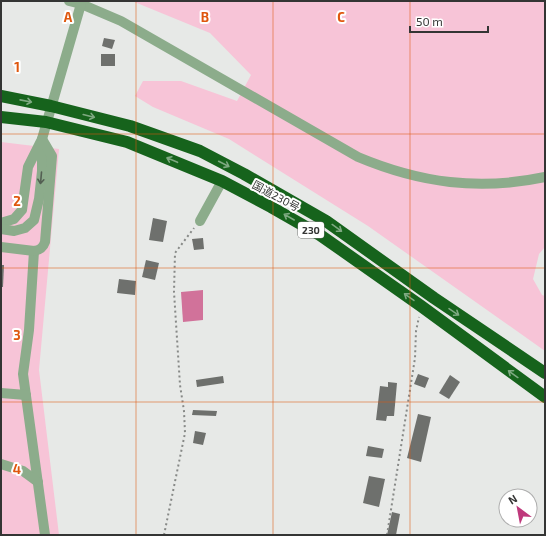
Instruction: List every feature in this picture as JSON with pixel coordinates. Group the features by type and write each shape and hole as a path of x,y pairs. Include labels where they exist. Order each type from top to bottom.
{"highway":[{"name":"国道230号","path":"1,96 51,106 130,126 200,151 244,174 326,221 434,298 545,373"},
{"name":"国道230号","path":"1,117 46,122 127,142 222,182 271,207 320,235 421,306 545,397"}],"street":[{"path":"69,1 80,4 121,22 358,157 382,167 419,177 450,183 504,183 545,177"},
{"path":"1,229 14,231 25,228 34,220 39,199 42,171 42,139 80,4"},
{"path":"1,223 14,219 22,210 28,167 42,139"},
{"path":"1,247 34,251 40,250 45,242 52,156 42,139"},
{"path":"200,221 222,182"},
{"path":"34,251 29,330 23,374 45,535"},
{"path":"1,393 26,395"},
{"path":"1,464 23,471 38,482"}],"path":[{"path":"164,535 185,433 184,411 180,385 174,292 175,253 200,221"},
{"path":"387,535 415,358 416,331 421,306"}],"shaded area":[{"path":"132,1 545,1 545,247 539,254 533,279 542,295 545,296 545,351 368,226 229,139 153,107 135,96 143,81 181,81 237,101 251,75 210,33"},
{"path":"1,142 59,149 39,370 59,535 1,535"},
{"path":"203,290 203,320 183,322 181,292"}],"building":[{"path":"104,38 115,40 112,49 102,46"},
{"path":"101,54 115,54 115,66 101,66"},
{"path":"153,218 167,221 163,242 149,240"},
{"path":"203,238 204,249 194,250 192,239"},
{"path":"146,260 159,263 155,280 142,277"},
{"path":"1,265 4,265 3,287 1,287"},
{"path":"119,279 136,281 135,295 117,293"},
{"path":"418,374 429,378 425,388 414,384"},
{"path":"450,375 460,382 449,399 439,393"},
{"path":"223,376 224,383 197,387 196,380"},
{"path":"388,382 397,383 394,416 387,416 386,421 376,420 380,386 388,387"},
{"path":"193,410 217,411 216,416 192,415"},
{"path":"418,414 431,417 421,462 407,458"},
{"path":"195,431 206,433 203,445 193,443"},
{"path":"368,446 384,449 382,458 366,456"},
{"path":"369,476 385,479 379,507 363,503"},
{"path":"392,512 400,514 396,535 387,535"}]}
